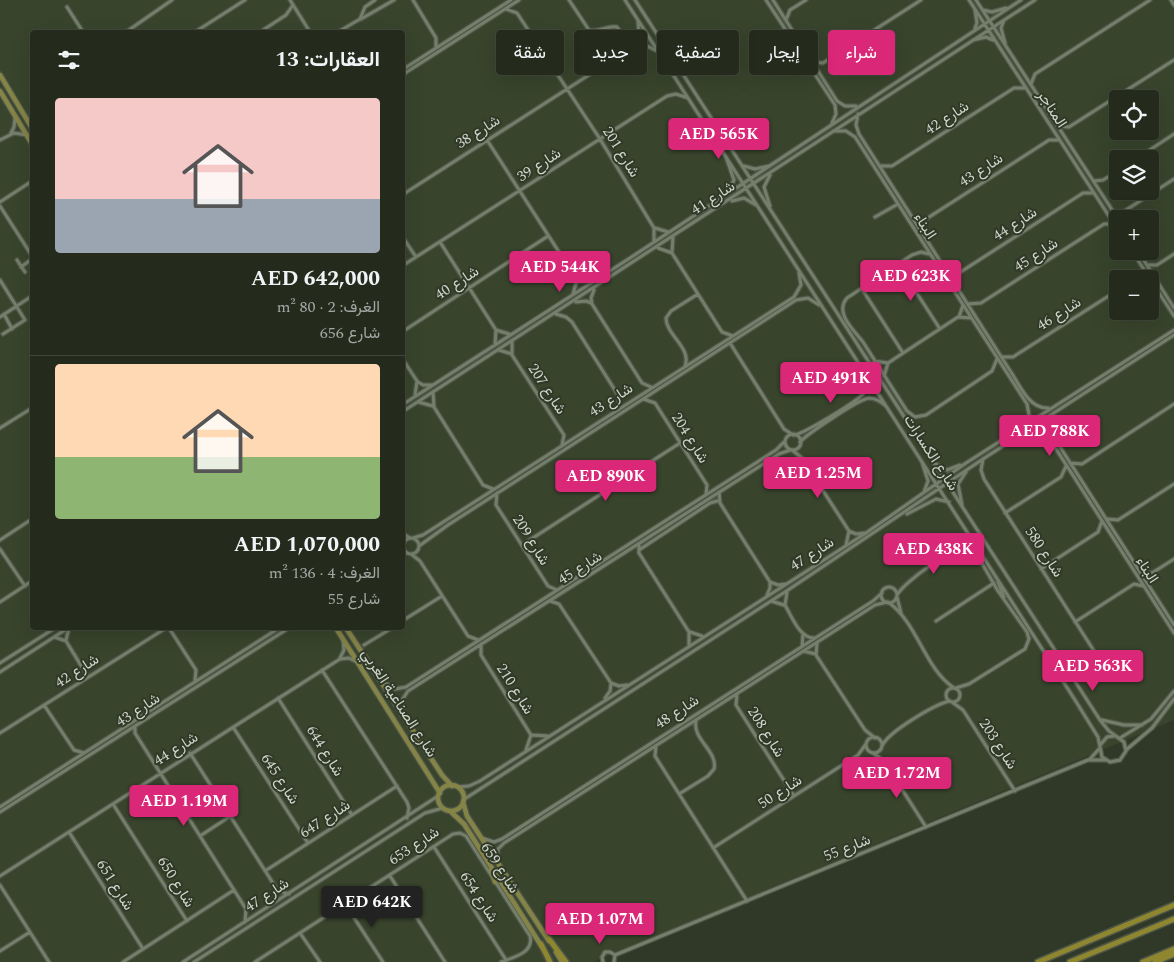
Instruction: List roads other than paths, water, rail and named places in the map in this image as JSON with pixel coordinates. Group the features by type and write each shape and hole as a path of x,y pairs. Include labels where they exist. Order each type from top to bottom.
{"highway":[{"path":"1038,962 1174,906"},
{"path":"1070,962 1174,919"},
{"path":"549,939 566,962"},
{"path":"541,944 552,962"},
{"path":"1143,962 1174,949"},
{"path":"1155,962 1174,954"}],"main road":[{"path":"0,75 30,125"},
{"path":"0,92 30,140"},
{"name":"شارع الصناعية الغربي","path":"337,630 439,794"},
{"name":"شارع الصناعية الغربي","path":"347,630 442,775 454,786"},
{"path":"541,944 461,820 443,808 439,802 439,794 445,787 454,786 462,792 466,812 562,962"},
{"path":"450,811 458,809 463,801"},
{"path":"485,858 495,882"}],"street":[{"path":"129,30 172,0"},
{"path":"198,30 245,0"},
{"path":"290,0 309,30"},
{"path":"360,19 365,7 375,0"},
{"path":"341,30 394,0"},
{"path":"413,0 436,38 436,48"},
{"path":"405,68 510,0"},
{"path":"569,0 589,30"},
{"name":"شارع الكسارات","path":"625,0 657,49"},
{"name":"شارع الكسارات","path":"635,0 1100,720 1114,736"},
{"path":"766,0 835,105 836,116 830,125"},
{"path":"773,0 792,30"},
{"path":"778,9 790,10 806,0"},
{"path":"818,63 823,63 921,0"},
{"name":"المناجر","path":"969,0 1109,217"},
{"name":"المناجر","path":"976,0 1112,210"},
{"name":"شارع 41","path":"405,403 751,179 859,105 1021,0"},
{"name":"شارع 41","path":"405,410 596,288 748,189 858,114 1035,0"},
{"path":"1031,85 1035,74 1150,0"},
{"path":"1171,0 1174,5"},
{"path":"405,73 518,1"},
{"path":"516,13 518,1"},
{"path":"263,30 286,15 293,5"},
{"path":"67,7 82,30"},
{"path":"983,10 992,12 1009,8"},
{"path":"506,9 516,13 566,89"},
{"path":"786,21 790,10"},
{"path":"972,32 977,23 975,10"},
{"path":"637,19 638,30"},
{"path":"1004,19 1001,28 1005,44"},
{"path":"597,30 611,26 617,27 620,30"},
{"path":"972,40 986,37 994,40"},
{"path":"436,38 446,42"},
{"path":"1058,126 1069,127 1174,60"},
{"path":"820,74 823,63"},
{"path":"818,71 841,104 850,107 859,105"},
{"path":"1024,73 1035,74"},
{"name":"شارع 38","path":"405,193 588,75"},
{"name":"شارع الكسارات","path":"674,75 941,489 1096,734 1105,760"},
{"path":"1018,76 1014,88 1026,89"},
{"name":"شارع 42","path":"886,177 892,166 1014,88"},
{"name":"شارع 201","path":"566,89 600,139 654,228"},
{"name":"شارع 39","path":"405,264 667,96 681,94 689,99"},
{"path":"10,134 15,123 14,114"},
{"name":"البناء","path":"858,114 858,132 975,315 1028,406 1029,415 1024,425"},
{"path":"1066,138 1069,127"},
{"path":"1052,129 1049,140 1059,140"},
{"name":"البناء","path":"832,132 844,131 853,135 971,318 1031,402 1042,408 1051,408"},
{"path":"0,140 17,132 28,136"},
{"path":"1150,150 1174,134"},
{"path":"487,140 576,280 572,296"},
{"name":"شارع 43","path":"926,219 1049,140"},
{"path":"724,151 734,180 726,195"},
{"path":"743,166 756,169 772,165"},
{"path":"879,166 892,166"},
{"path":"771,211 764,187 773,171"},
{"path":"1093,180 1103,180 1109,176"},
{"path":"1126,210 1174,179"},
{"path":"1100,191 1103,180"},
{"path":"0,202 30,182"},
{"path":"1086,182 1083,193 1093,193"},
{"name":"شارع 44","path":"958,273 1083,193"},
{"path":"725,203 744,198 759,208"},
{"path":"875,216 898,204"},
{"path":"0,206 30,255"},
{"path":"1107,214 1104,224 1109,224"},
{"path":"914,219 926,219 921,230"},
{"name":"شارع 45","path":"968,304 981,303 1104,224"},
{"path":"654,242 654,228 669,232"},
{"name":"شارع 40","path":"405,330 548,236"},
{"path":"673,237 672,253 722,332 721,344"},
{"path":"405,241 416,258"},
{"path":"440,242 496,330 511,334"},
{"path":"657,248 672,253"},
{"path":"903,353 862,289 916,253 930,254"},
{"path":"1147,265 1157,265 1174,254"},
{"path":"17,260 25,272"},
{"path":"21,267 30,260"},
{"path":"1138,260 1144,270"},
{"path":"1144,260 1150,270"},
{"path":"898,264 940,329"},
{"path":"1156,270 1157,265"},
{"path":"1140,270 1142,266"},
{"name":"شارع 43","path":"410,553 418,548 424,540 483,502 562,446 797,294 802,285 797,268"},
{"path":"948,273 958,273 955,283"},
{"path":"0,280 25,320 4,334"},
{"path":"576,280 593,282"},
{"path":"1159,284 1174,308"},
{"path":"596,288 591,295 592,304 642,383 642,394"},
{"name":"شارع الكسارات","path":"862,289 847,298 843,304 844,315 907,411 916,417 926,414 992,371 999,357"},
{"path":"1159,293 1174,316"},
{"path":"685,366 687,356 668,325 666,318 671,311 698,294"},
{"name":"شارع 46","path":"1012,357 1109,296"},
{"path":"0,317 30,297"},
{"name":"شارع 43","path":"405,543 412,538 423,535 482,497 496,491 799,299 812,299 823,308"},
{"path":"573,302 583,300 592,304"},
{"path":"975,315 981,303"},
{"path":"884,377 888,363 958,317 963,305"},
{"path":"4,314 12,329"},
{"path":"555,314 563,315 572,322 618,395 619,409"},
{"path":"958,317 971,318"},
{"path":"495,345 496,330"},
{"name":"شارع 47","path":"454,786 474,784 866,533 966,463 1174,330"},
{"path":"722,332 733,336"},
{"path":"858,335 860,349"},
{"name":"شارع 47","path":"463,801 770,602 904,514 969,468 1173,336"},
{"name":"شارع 207","path":"512,341 512,355 564,435 574,438"},
{"path":"730,343 784,429 794,435 800,444 802,458"},
{"name":"شارع 207","path":"498,350 512,355"},
{"path":"687,356 697,358"},
{"path":"999,357 1012,357 1009,369"},
{"path":"874,360 888,363"},
{"path":"405,363 417,381 423,385 433,385"},
{"path":"794,435 806,430 862,395 866,385 864,372"},
{"path":"414,397 417,381"},
{"path":"642,383 653,387"},
{"name":"شارع 204","path":"656,391 655,403 707,485 705,495"},
{"path":"434,392 434,407"},
{"name":"شارع 204","path":"643,399 655,403"},
{"path":"800,444 810,434 864,399 876,399 887,406"},
{"path":"418,402 427,402 434,407 484,485 496,491"},
{"path":"1062,477 1076,476 1082,464 1174,404"},
{"path":"0,428 30,409"},
{"name":"البناء","path":"1054,414 1050,421 1051,432 1076,476 1102,521 1136,573 1174,625"},
{"path":"784,429 786,446 802,458 849,531 849,539 844,547"},
{"name":"البناء","path":"1028,430 1038,430 1046,435 1107,519 1140,572 1174,633"},
{"name":"شارع 207","path":"562,446 564,435"},
{"name":"شارع 45","path":"405,718 401,704 405,693 469,652 480,642 547,596 776,450 785,440 794,435"},
{"path":"522,545 680,443"},
{"name":"شارع 45","path":"380,680 391,688 402,689 467,648 550,601 779,454 791,450 800,444"},
{"path":"919,455 928,481 923,494"},
{"name":"شارع 580","path":"983,459 982,475 1096,654"},
{"path":"934,463 947,470 966,463"},
{"path":"1070,463 1082,464"},
{"path":"1005,513 1062,477 1066,464"},
{"path":"963,508 958,484 969,468"},
{"path":"1107,519 1118,520 1174,484"},
{"path":"482,497 484,485"},
{"name":"شارع 204","path":"707,485 719,487"},
{"name":"شارع 209","path":"496,491 496,505 548,586 557,590"},
{"path":"720,492 718,502 770,582 770,588 766,597"},
{"path":"904,514 936,499 949,502"},
{"path":"707,500 718,502"},
{"name":"شارع 209","path":"483,502 496,505"},
{"path":"630,550 639,552 710,503 718,502"},
{"path":"0,540 30,520"},
{"path":"1114,532 1118,520"},
{"path":"1041,569 1098,532 1102,521"},
{"path":"849,531 856,534 866,533"},
{"path":"1098,532 1110,533"},
{"path":"405,535 412,538 418,548 420,561"},
{"path":"639,543 639,552 689,632 696,636 705,636"},
{"path":"405,547 420,561 468,636 480,642"},
{"path":"887,602 894,601 910,580 959,549 967,547 976,554 1026,632 1028,642 1022,651 969,684 946,693 938,705"},
{"path":"0,548 25,586"},
{"path":"405,554 410,553"},
{"path":"1075,622 1134,584 1146,585 1152,573 1174,558"},
{"path":"1140,572 1152,573"},
{"path":"1134,584 1136,573"},
{"path":"996,577 1005,599"},
{"path":"0,602 30,582"},
{"path":"770,582 778,584 787,583"},
{"path":"936,621 994,583"},
{"name":"شارع 209","path":"547,596 548,586"},
{"path":"902,616 895,590 890,587 885,588 882,598 902,616 944,679 955,688"},
{"path":"788,590 785,605 802,634 802,649 816,655"},
{"name":"شارع 48","path":"497,861 498,849 504,843 686,727 873,601 882,593"},
{"path":"559,604 560,594"},
{"path":"405,619 442,596"},
{"path":"550,601 559,604 611,683 619,686 630,684"},
{"path":"770,602 785,605"},
{"name":"شارع 48","path":"817,639 875,605 887,602"},
{"path":"0,663 52,630"},
{"path":"0,672 65,630"},
{"path":"68,630 66,641 88,677"},
{"name":"شارع 42","path":"0,733 164,630"},
{"path":"168,630 196,670 195,681"},
{"name":"شارع 43","path":"0,807 277,630"},
{"name":"شارع 43","path":"0,812 286,630"},
{"path":"364,645 389,630"},
{"path":"688,646 689,632"},
{"path":"802,634 817,639 816,655 864,730 872,753 884,761"},
{"path":"467,648 468,636"},
{"path":"53,637 66,641"},
{"path":"340,659 344,650 343,639"},
{"name":"شارع 210","path":"480,642 480,655 531,735 530,743 525,751"},
{"name":"شارع 48","path":"482,838 490,842 502,839 802,649"},
{"name":"شارع 210","path":"469,652 480,655"},
{"path":"340,659 349,658 359,664"},
{"name":"شارع 44","path":"0,876 160,772 340,659"},
{"path":"196,670 207,673"},
{"path":"322,670 409,806 406,818"},
{"path":"944,679 946,693 951,702"},
{"path":"604,701 610,691 611,683"},
{"name":"شارع 203","path":"955,688 960,692 963,710 1015,791"},
{"path":"1120,738 1143,725 1156,714 1174,691"},
{"name":"شارع 208","path":"737,693 736,705 794,796"},
{"name":"شارع 644","path":"278,698 352,815"},
{"path":"881,747 890,736 938,705 960,698"},
{"path":"1105,760 1118,761 1132,743 1152,728 1174,699"},
{"name":"شارع 208","path":"724,701 736,705"},
{"name":"شارع 203","path":"951,702 963,710"},
{"path":"44,705 74,750 84,753"},
{"name":"شارع 48","path":"680,794 708,776 714,769 714,761 695,730 696,720"},
{"path":"1100,720 1124,725 1143,725"},
{"path":"136,726 136,734 246,909 258,914"},
{"name":"شارع 645","path":"234,727 308,843"},
{"name":"شارع 48","path":"686,727 695,730"},
{"path":"864,730 876,738 881,747 884,761 926,828"},
{"path":"125,732 136,734"},
{"name":"شارع 210","path":"531,735 540,737 550,735"},
{"path":"867,743 876,738 890,736"},
{"path":"1100,747 1104,739 1114,736 1120,738 1125,745 1126,751"},
{"name":"شارع 50","path":"713,848 858,755 867,743"},
{"name":"شارع 48","path":"655,756 656,746"},
{"name":"شارع 50","path":"858,755 872,753 881,747"},
{"name":"شارع 55","path":"1088,760 1100,747"},
{"path":"72,760 74,750"},
{"path":"190,753 278,891 290,894"},
{"path":"645,753 655,756 747,901"},
{"name":"شارع 55","path":"603,962 602,957 605,952 610,952 614,955 1088,760 1105,760"},
{"name":"شارع 647","path":"265,871 397,786"},
{"name":"شارع 47","path":"183,962 406,818 439,794"},
{"name":"شارع 650","path":"113,804 187,921"},
{"name":"شارع 47","path":"194,962 425,813 443,808"},
{"path":"200,836 230,817"},
{"name":"شارع 651","path":"69,832 143,949"},
{"name":"شارع 653","path":"257,961 453,834 460,833"},
{"name":"شارع 659","path":"460,833 466,836 489,875 529,933 530,946 524,952 506,960"},
{"name":"شارع 654","path":"434,847 506,960"},
{"path":"390,876 445,962"},
{"path":"0,885 48,962"},
{"path":"123,962 234,890"},
{"path":"345,904 383,962"},
{"path":"245,922 246,909"},
{"path":"0,952 30,932"},
{"path":"300,933 320,962"},
{"path":"614,955 614,962"},
{"path":"200,962 203,956"},
{"path":"501,962 506,960"}]}
